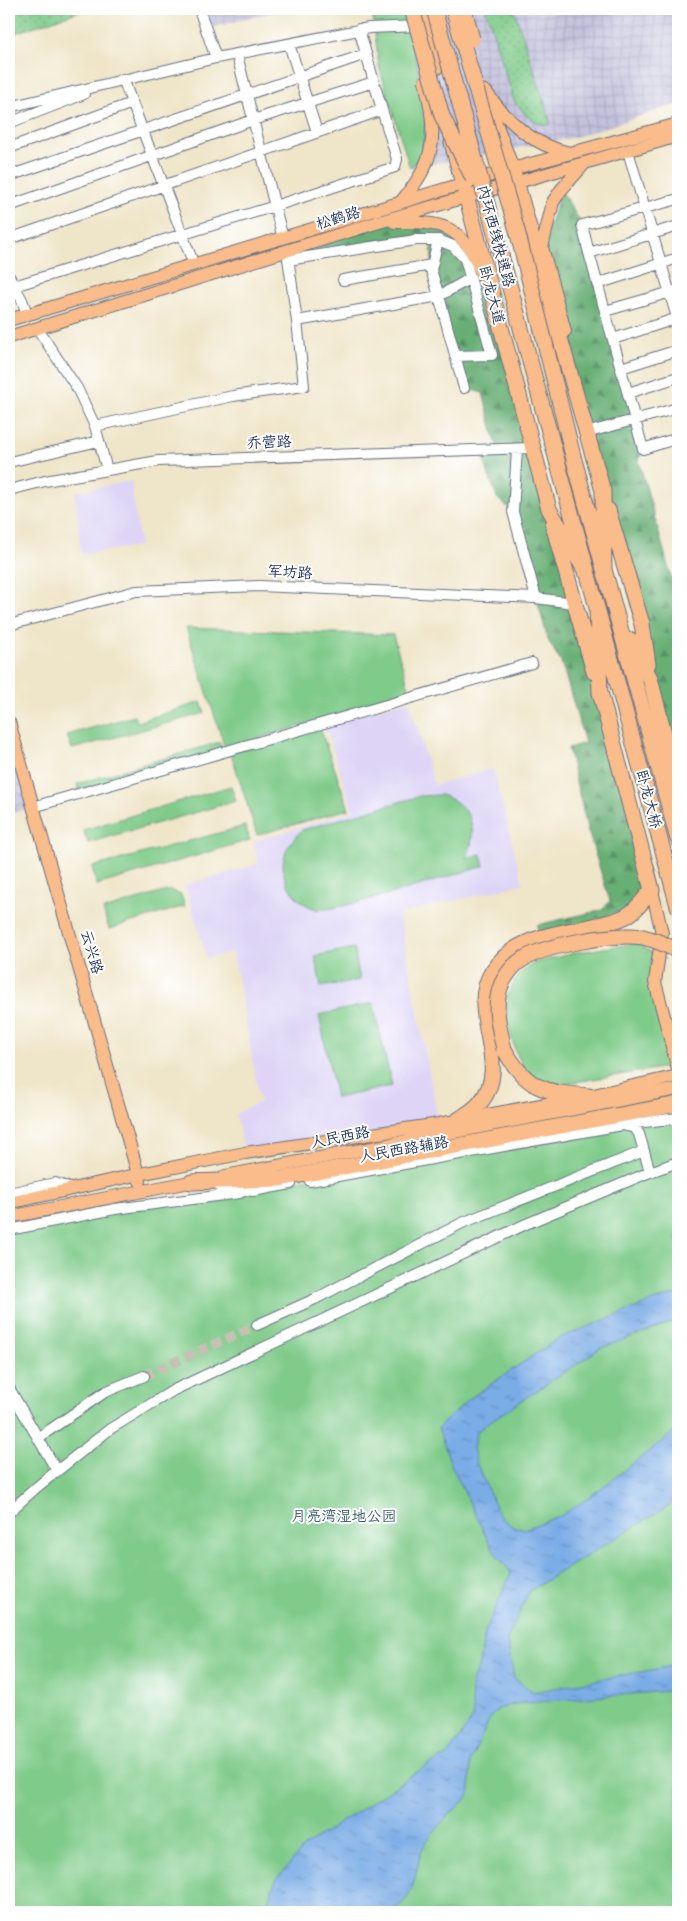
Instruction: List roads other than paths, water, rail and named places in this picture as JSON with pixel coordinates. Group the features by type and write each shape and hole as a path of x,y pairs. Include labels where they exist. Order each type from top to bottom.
{"highway":[{"path":"412,9 442,116 470,170 498,240"},
{"name":"卧龙大道","path":"421,9 464,191 494,304 525,449 549,509 586,572"},
{"name":"内环西线快速路","path":"434,9 558,464"},
{"name":"内环西线快速路","path":"452,9 518,234 574,460 604,568"},
{"path":"458,9 474,67 514,175 642,624 650,678 678,788"},
{"path":"464,9 489,104 497,164 518,234"},
{"name":"卧龙大道","path":"558,464 620,692"},
{"path":"603,491 604,568 614,606 650,678"},
{"path":"458,1120 479,1104 490,1087 494,1065 485,1024 484,996 492,972 510,953 530,940 624,918 652,890 549,509"},
{"name":"卧龙大桥","path":"614,606 678,839"},
{"path":"597,611 600,692"},
{"name":"卧龙大桥","path":"620,692 678,906"},
{"path":"589,1096 556,1094 534,1085 514,1068 504,1049 497,1016 499,991 506,977 520,961 541,951 614,935 643,938 663,943 678,951"},
{"path":"190,1182 280,1179 677,1093"}],"main road":[{"path":"400,203 415,186 429,158 434,133 419,52 421,9"},
{"path":"474,67 481,86 522,132 544,146 573,153"},
{"name":"松鹤路","path":"9,337 379,222 573,153 678,124"},
{"name":"松鹤路","path":"514,175 584,163 678,136"},
{"path":"570,375 565,329 542,247 553,202 584,163"},
{"name":"松鹤路","path":"9,320 194,265 286,250 400,203 464,191"},
{"path":"379,222 432,222 456,232 479,267 494,304"},
{"name":"云兴路","path":"9,722 140,1174 141,1192"},
{"path":"652,890 662,933 655,982 678,1069"},
{"name":"人民西路","path":"9,1203 140,1174 246,1154 458,1120 589,1096 678,1076"},
{"name":"人民西路","path":"9,1217 677,1093"}],"street":[{"path":"199,9 216,58"},
{"path":"9,107 216,58 360,29 419,26"},
{"path":"27,314 11,281 184,234 395,166 397,159 360,29"},
{"path":"290,44 318,132"},
{"path":"95,426 233,396 304,386 286,250 237,54"},
{"path":"9,176 366,54"},
{"path":"123,79 184,234 194,265"},
{"path":"9,123 123,79"},
{"path":"9,206 254,120 374,82"},
{"path":"9,148 132,103"},
{"path":"9,239 382,110"},
{"path":"613,339 678,319 674,291 661,263 628,151"},
{"path":"678,199 582,225 643,449 678,438"},
{"path":"589,253 678,226"},
{"path":"286,250 416,240 438,240 453,246 465,259 472,278 492,354 455,356"},
{"path":"438,240 432,265 438,296 464,388"},
{"path":"597,284 678,258"},
{"path":"344,280 432,265"},
{"path":"296,321 438,296 472,278"},
{"path":"605,311 674,291"},
{"path":"37,328 77,388 95,426 107,470"},
{"path":"621,368 678,350"},
{"path":"628,393 678,377"},
{"path":"586,433 636,421 678,408"},
{"path":"9,462 99,441"},
{"path":"525,449 513,512 536,598"},
{"name":"乔营路","path":"9,490 45,481 158,461 525,449"},
{"name":"军坊路","path":"9,625 136,591 259,586 536,598 573,603"},
{"path":"33,808 532,663"},
{"name":"人民西路辅路","path":"190,1182 253,1191 622,1125 678,1118"},
{"path":"639,1134 648,1124 659,1120"},
{"path":"622,1125 635,1128 639,1134 650,1172"},
{"path":"257,1325 315,1299 462,1223 644,1151"},
{"path":"9,1512 57,1471 110,1430 174,1390 526,1224 678,1162"},
{"path":"9,1193 55,1183 73,1189"},
{"path":"9,1230 116,1209 253,1191"},
{"path":"38,1438 105,1392 144,1376"},
{"path":"9,1388 57,1471"}],"water":[{"path":"678,1294 678,1320 601,1348 489,1422 477,1432 473,1448 476,1462 500,1517 515,1528 524,1529 562,1515 588,1498 678,1429 678,1500 529,1591 507,1640 514,1678 533,1692 678,1665 678,1690 514,1704 498,1709 490,1718 470,1762 470,1791 467,1798 440,1824 427,1841 422,1851 411,1891 397,1907 386,1912 264,1912 276,1880 305,1846 428,1765 447,1756 473,1718 471,1683 478,1668 486,1629 511,1573 493,1550 452,1467 438,1428 469,1399 559,1338 656,1300"}],"tunnel":[{"path":"144,1376 257,1325"}],"park label":[{"name":"月亮湾湿地公园","path":"344,1516"}]}
